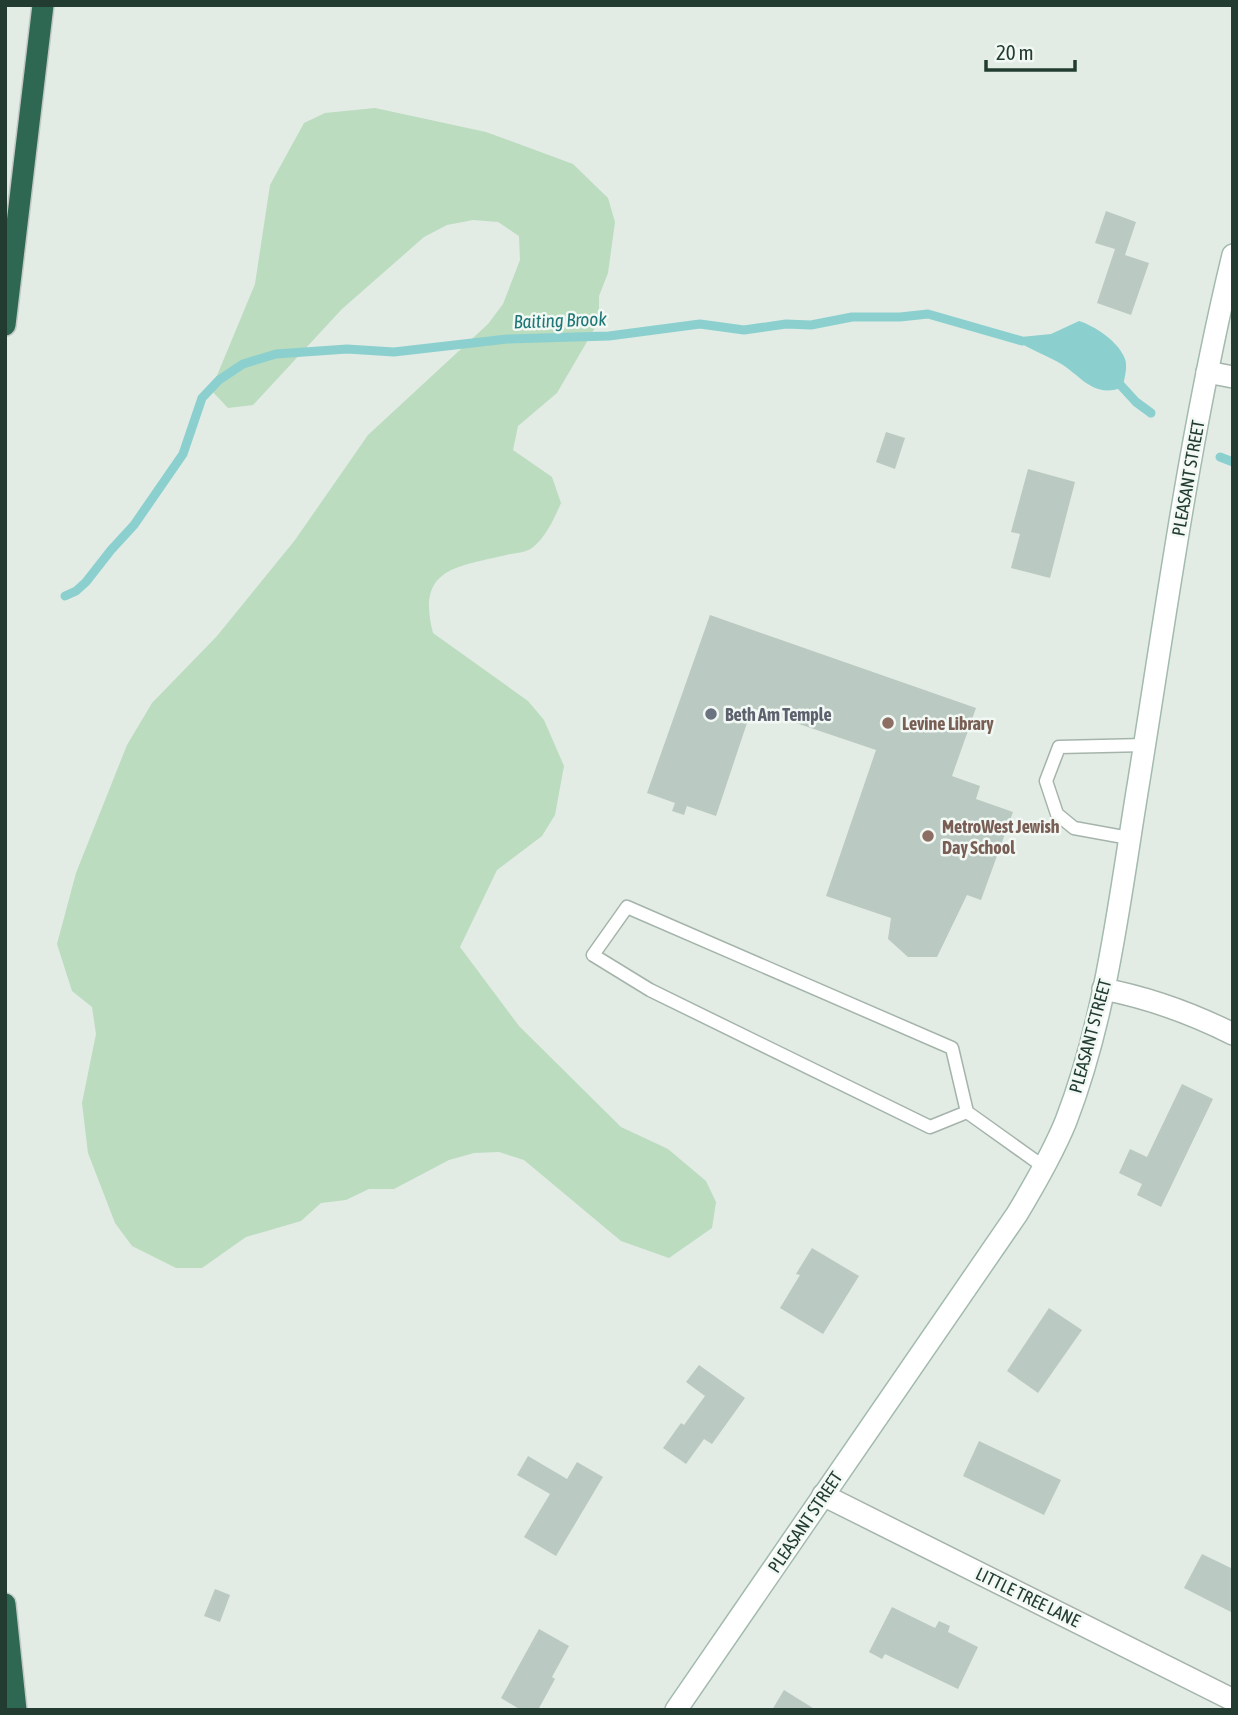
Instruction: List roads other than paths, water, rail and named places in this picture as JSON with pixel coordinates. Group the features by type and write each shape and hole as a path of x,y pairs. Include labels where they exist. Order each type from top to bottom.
{"highway":[{"path":"5,325 43,5"},
{"path":"5,1604 16,1710"}],"main road":[{"name":"PLEASANT STREET","path":"676,1710 989,1254 1044,1167 1065,1123 1079,1083 1104,989 1207,372 1233,255"},
{"path":"1207,372 1233,377"},
{"path":"1104,989 1138,995 1169,1005 1233,1034"},
{"name":"LITTLE TREE LANE","path":"823,1495 1233,1700"}],"lane":[{"path":"1129,838 1074,828 1057,814 1046,780 1059,747 1144,745"},
{"path":"967,1112 930,1128 650,990 593,955 627,907 952,1048 967,1112 1044,1167"}],"water":[{"path":"1079,321 1106,335 1122,353 1126,366 1123,387 1112,390 1095,388 1056,361 1011,338 1051,334"}],"waterway":[{"name":"Baiting Brook","path":"65,596 86,582 134,525 183,454 202,398 219,380 243,364 276,354 347,349 394,352 507,339 609,336 700,324 744,330 786,324 811,325 852,317 928,314 1022,341"},
{"name":"Baiting Brook","path":"1114,378 1136,402 1151,413"},
{"name":"Baiting Brook","path":"1220,457 1233,462"}],"place":[{"name":"Beth Am Temple","path":"711,714"},
{"name":"Levine Library","path":"888,723"},
{"name":"MetroWest Jewish Day School","path":"928,836"}]}
